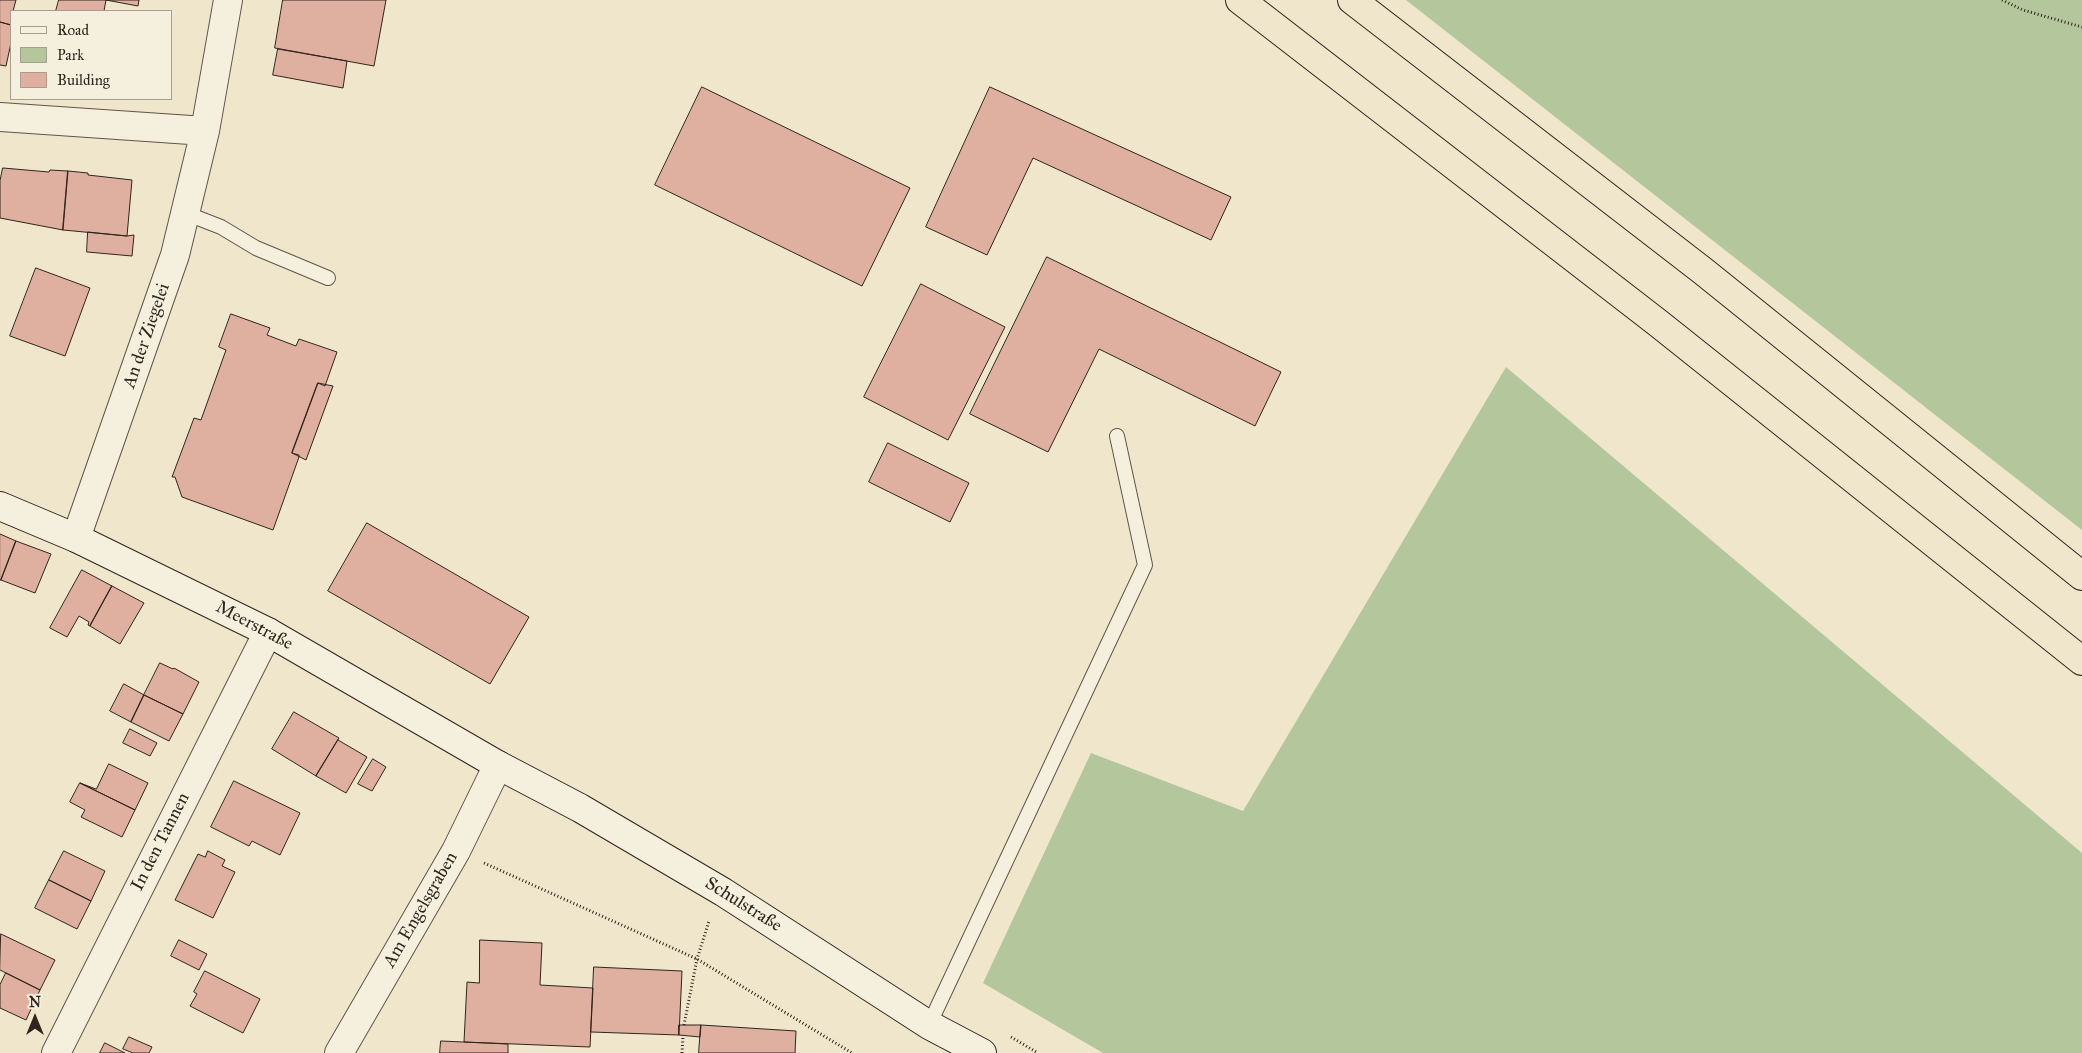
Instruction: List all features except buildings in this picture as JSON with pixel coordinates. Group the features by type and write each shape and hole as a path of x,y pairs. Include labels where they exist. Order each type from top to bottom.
{"highway":[{"path":"1240,0 1658,323 2082,661"},
{"path":"1352,0 1695,265 2082,576"}],"street":[{"name":"An der Ziegelei","path":"76,538 175,255 205,131 228,0"},
{"path":"0,117 205,131"},
{"name":"Meerstraße","path":"0,506 76,538 268,632 498,765"},
{"name":"In den Tannen","path":"56,1053 268,632"},
{"name":"Schulstraße","path":"498,765 580,808 723,892 929,1025 982,1053"},
{"name":"Am Engelsgraben","path":"339,1053 456,851 498,765"}],"lane":[{"path":"185,213 221,226 256,248 328,278"},
{"path":"929,1025 1145,565 1117,436"}],"path":[{"path":"2002,0 2023,10 2082,27"},
{"path":"456,851 697,959 852,1053"},
{"path":"684,1025 697,959 713,909 723,892"},
{"path":"682,1053 683,1036"}],"green space":[{"path":"1406,0 2082,0 2082,530"},
{"path":"1506,367 2082,853 2082,1053 1103,1053 983,983 1091,753 1243,811"}]}
